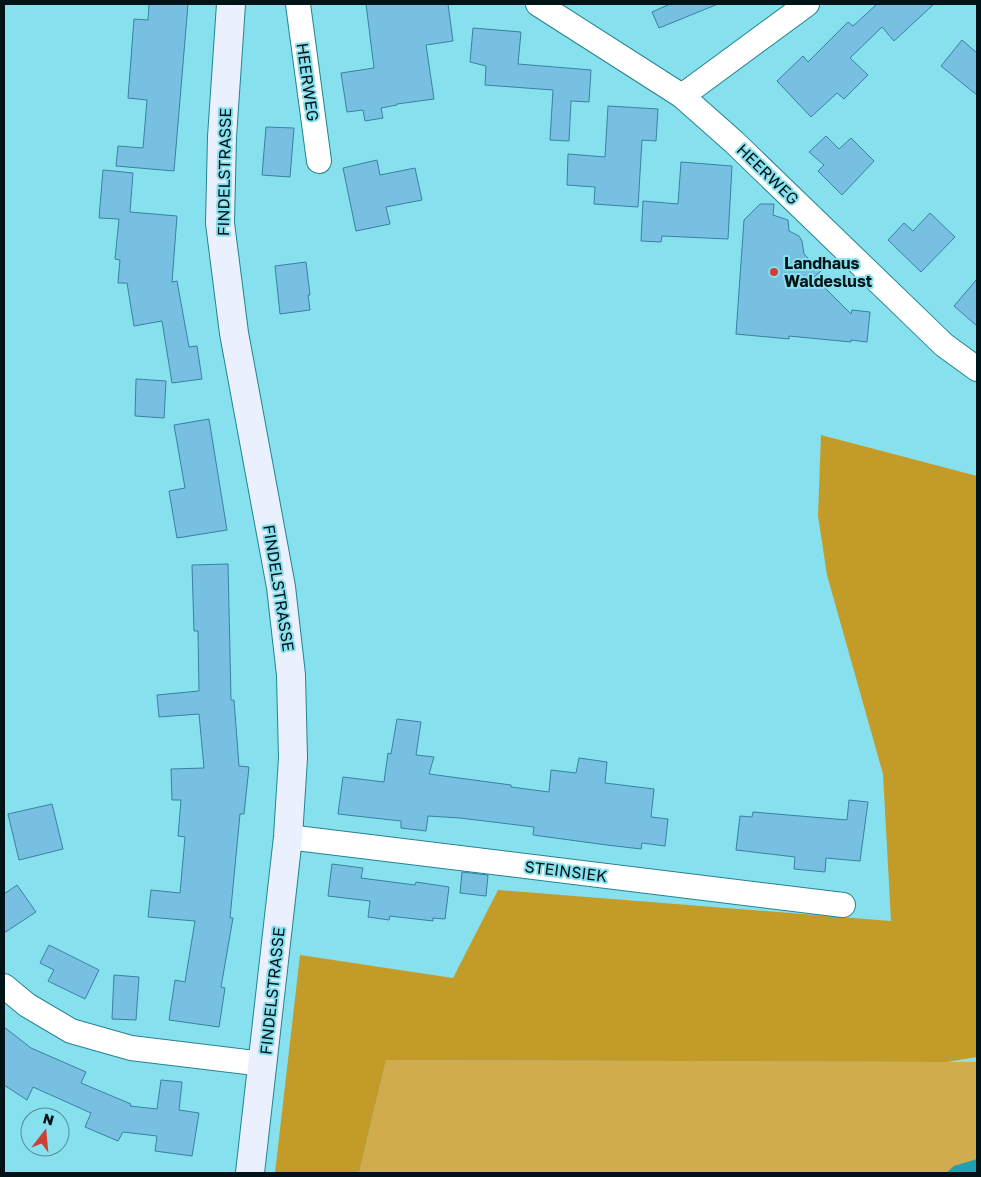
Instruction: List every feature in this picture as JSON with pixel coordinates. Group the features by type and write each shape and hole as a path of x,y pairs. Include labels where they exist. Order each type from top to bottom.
{"street":[{"name":"FINDELSTRASSE","path":"231,4 222,137 220,223 234,333 281,587 291,675 293,758 288,837 250,1173"},
{"name":"HEERWEG","path":"298,4 319,161"},
{"name":"HEERWEG","path":"538,4 682,96 734,142 944,345 977,369"},
{"path":"682,96 807,4"},
{"name":"STEINSIEK","path":"288,837 843,905"},
{"path":"4,986 27,1005 71,1031 131,1048 263,1064"}],"shaded area":[{"path":"821,435 977,476 977,1057 947,1062 386,1060 359,1173 275,1173 300,955 453,978 498,890 891,921 883,774 827,575 818,516"},
{"path":"386,1060 977,1062 977,1173 359,1173"}],"water":[{"path":"977,1159 977,1173 946,1173 954,1166"}],"building":[{"path":"149,4 188,4 174,171 116,166 118,146 143,148 147,100 128,98 134,19 148,20"},
{"path":"366,4 448,4 453,41 426,45 434,99 381,108 383,118 365,121 363,110 347,112 341,73 374,68"},
{"path":"670,4 718,4 659,28 652,12"},
{"path":"877,4 934,4 894,41 882,27 850,58 868,75 844,99 837,93 811,117 777,81 803,56 808,62 848,22 853,26"},
{"path":"473,28 521,32 518,64 591,70 589,102 571,101 569,141 550,140 553,90 485,85 486,66 470,62"},
{"path":"962,40 977,53 977,95 941,66"},
{"path":"608,106 658,109 656,141 642,140 638,207 594,204 595,187 567,185 568,154 605,157"},
{"path":"266,127 294,128 290,177 262,175"},
{"path":"826,136 839,149 851,138 874,161 842,195 818,171 824,165 809,152"},
{"path":"377,160 380,175 415,168 422,200 386,207 390,224 356,231 343,168"},
{"path":"681,162 732,166 728,239 662,236 661,242 641,241 643,201 678,204"},
{"path":"103,170 133,173 130,212 177,216 172,282 177,281 189,347 197,346 202,379 172,383 162,321 134,326 127,283 118,283 120,260 115,259 119,219 99,218"},
{"name":"Landhaus Waldeslust","path":"760,204 774,204 773,215 788,220 789,231 799,236 802,241 804,254 821,271 814,277 851,314 852,310 870,312 867,342 789,336 789,339 736,334 744,220"},
{"path":"930,213 955,237 921,272 888,240 904,223 913,231"},
{"path":"306,262 310,310 280,314 275,266"},
{"path":"977,279 977,326 954,306"},
{"path":"136,379 166,381 164,418 135,416"},
{"path":"209,419 227,530 177,538 169,491 185,488 174,425"},
{"path":"228,564 231,700 234,700 239,766 249,767 244,814 240,814 230,918 233,918 221,987 225,988 219,1027 169,1020 175,980 185,982 195,921 148,917 151,890 180,893 185,837 178,836 181,800 172,800 171,769 204,768 199,714 159,717 157,695 199,691 198,631 194,631 192,565"},
{"path":"397,719 421,722 416,755 434,757 429,774 549,792 551,770 576,773 579,758 607,762 605,783 654,789 651,817 668,819 665,846 642,843 641,849 533,835 534,827 460,818 428,816 426,831 401,828 401,821 338,814 343,777 384,782 388,753 391,754"},
{"path":"849,800 868,802 860,861 826,858 825,872 794,869 795,857 736,850 740,816 752,817 753,812 847,820"},
{"path":"52,804 63,849 19,860 8,814"},
{"path":"332,864 363,868 361,878 415,885 416,882 449,887 445,919 433,918 433,921 390,916 389,920 368,917 370,901 328,896"},
{"path":"462,872 488,875 486,896 460,893"},
{"path":"17,885 36,912 4,933 4,894"},
{"path":"49,945 99,970 85,999 48,981 54,970 40,963"},
{"path":"114,975 139,977 136,1020 112,1019"},
{"path":"4,1027 31,1048 86,1072 81,1083 131,1104 130,1106 157,1109 161,1080 182,1082 179,1110 199,1113 192,1156 155,1151 157,1136 123,1132 118,1141 85,1127 91,1113 33,1087 27,1100 4,1085"}],"place":[{"name":"Landhaus Waldeslust","path":"774,272"}]}
